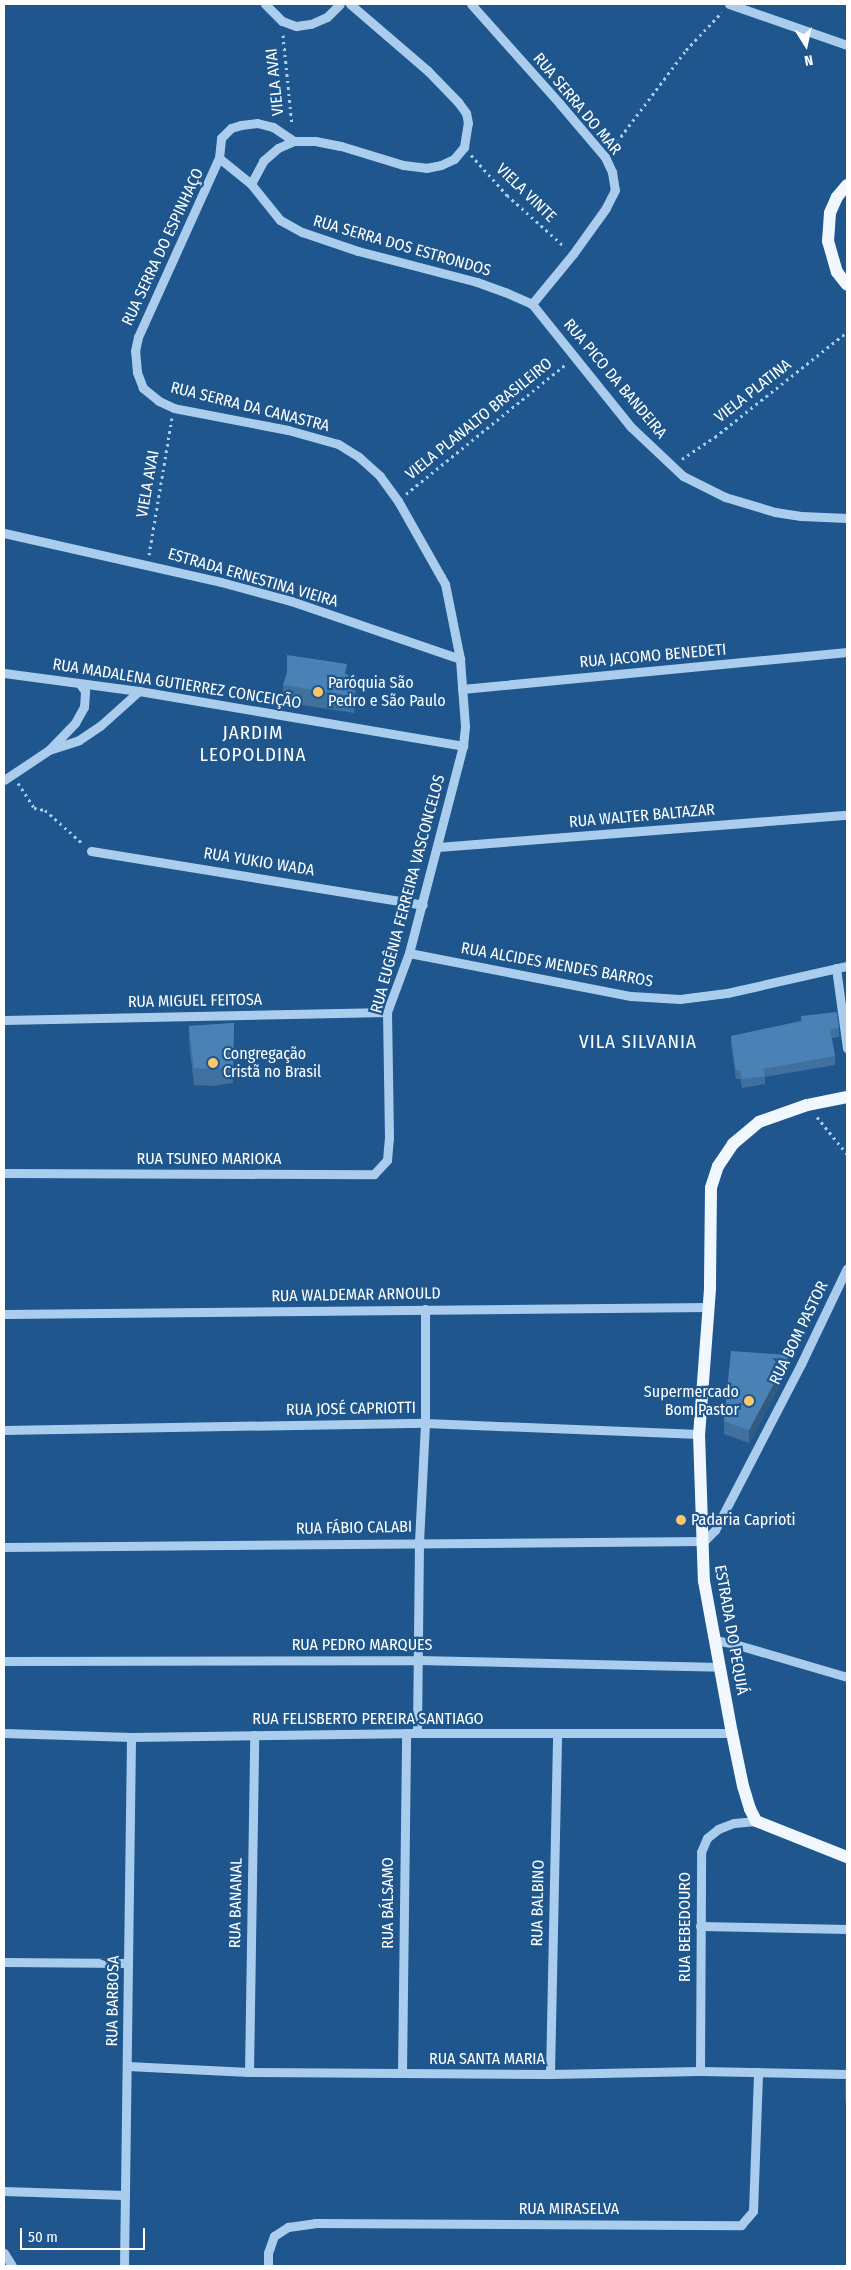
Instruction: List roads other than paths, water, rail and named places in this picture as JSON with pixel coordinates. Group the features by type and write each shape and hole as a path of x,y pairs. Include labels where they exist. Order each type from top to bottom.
{"main road":[{"path":"847,185 830,212 828,241 830,254 837,272 847,285"},
{"name":"ESTRADA DO PEQUIÁ","path":"756,1821 743,1786 714,1640 702,1563 704,1542 699,1434 708,1307 711,1188 718,1166 734,1144 759,1122 807,1105 847,1097"},
{"path":"756,1821 847,1857"}],"street":[{"path":"266,4 282,21 296,26 311,24 328,17 340,4"},
{"path":"251,184 263,161 278,148 294,141 315,141 341,146 403,165 426,168 441,166 454,159 464,147 468,123 466,113 458,102 428,71 350,4"},
{"name":"RUA SERRA DO MAR","path":"471,4 605,157 612,172 614,190 606,208 573,254 532,304"},
{"path":"729,4 847,45"},
{"path":"220,158 221,138 231,128 241,125 257,123 273,127 294,141"},
{"name":"RUA SERRA DO ESPINHAÇO","path":"143,388 137,372 135,351 138,337 220,158 251,184"},
{"name":"RUA SERRA DOS ESTRONDOS","path":"251,184 280,220 302,232 358,251 477,282 532,304"},
{"name":"RUA PICO DA BANDEIRA","path":"532,304 576,356 631,427 671,467 683,476 725,497 767,510 801,516 847,518"},
{"name":"RUA SERRA DA CANASTRA","path":"143,388 159,401 174,408 288,430 338,444 360,457 380,476 398,501 445,584 460,659 462,689"},
{"name":"ESTRADA ERNESTINA VIEIRA","path":"4,533 15,538 221,582 291,601 460,659"},
{"name":"RUA JACOMO BENEDETI","path":"462,689 847,652"},
{"name":"RUA MADALENA GUTIERREZ CONCEIÇÃO","path":"4,673 139,691 463,746"},
{"path":"4,780 49,750 75,722 84,708 85,691 80,684"},
{"name":"RUA EUGÊNIA FERREIRA VASCONCELOS","path":"389,1138 388,1012 410,953 463,746 465,726 462,689"},
{"path":"49,750 79,740 100,726 139,691"},
{"name":"RUA WALTER BALTAZAR","path":"438,847 847,815"},
{"name":"RUA YUKIO WADA","path":"90,851 423,905"},
{"name":"RUA ALCIDES MENDES BARROS","path":"410,953 631,996 680,999 727,993 847,966"},
{"path":"836,968 847,1048"},
{"name":"RUA MIGUEL FEITOSA","path":"4,1020 388,1012"},
{"name":"RUA TSUNEO MARIOKA","path":"4,1173 374,1174 387,1160 389,1138"},
{"name":"RUA BOM PASTOR","path":"704,1542 715,1530 801,1364 847,1268"},
{"name":"RUA WALDEMAR ARNOULD","path":"4,1314 708,1307"},
{"path":"417,1733 419,1542 425,1423 426,1309"},
{"name":"RUA JOSÉ CAPRIOTTI","path":"4,1430 425,1423 699,1434"},
{"name":"RUA FÁBIO CALABI","path":"4,1547 419,1542 704,1542"},
{"path":"714,1640 847,1677"},
{"name":"RUA PEDRO MARQUES","path":"4,1661 417,1660 720,1667"},
{"name":"RUA FELISBERTO PEREIRA SANTIAGO","path":"4,1733 131,1737 556,1732 732,1733"},
{"name":"RUA BALBINO","path":"550,2074 556,1732"},
{"name":"RUA BÁLSAMO","path":"402,2073 406,1733"},
{"name":"RUA BANANAL","path":"249,2072 254,1735"},
{"name":"RUA BARBOSA","path":"124,2266 131,1737"},
{"name":"RUA BEBEDOURO","path":"700,2071 701,1852 707,1838 718,1829 734,1823 756,1821"},
{"path":"700,1926 847,1929"},
{"path":"4,1962 128,1963"},
{"name":"RUA SANTA MARIA","path":"127,2066 249,2072 550,2074 700,2071 847,2074"},
{"name":"RUA MIRASELVA","path":"268,2266 268,2254 274,2236 288,2226 316,2222 741,2225 753,2211 758,2072"},
{"path":"4,2191 124,2196"},
{"path":"4,2253 12,2266"}],"place":[{"name":"Paróquia São Pedro e São Paulo","path":"318,692"},
{"name":"Congregação Cristã no Brasil","path":"213,1063"},
{"name":"Supermercado Bom Pastor","path":"749,1401"},
{"name":"Padaria Caprioti","path":"681,1520"}],"district":[{"name":"JARDIM LEOPOLDINA","path":"253,744"},
{"name":"VILA SILVANIA","path":"638,1042"}]}
